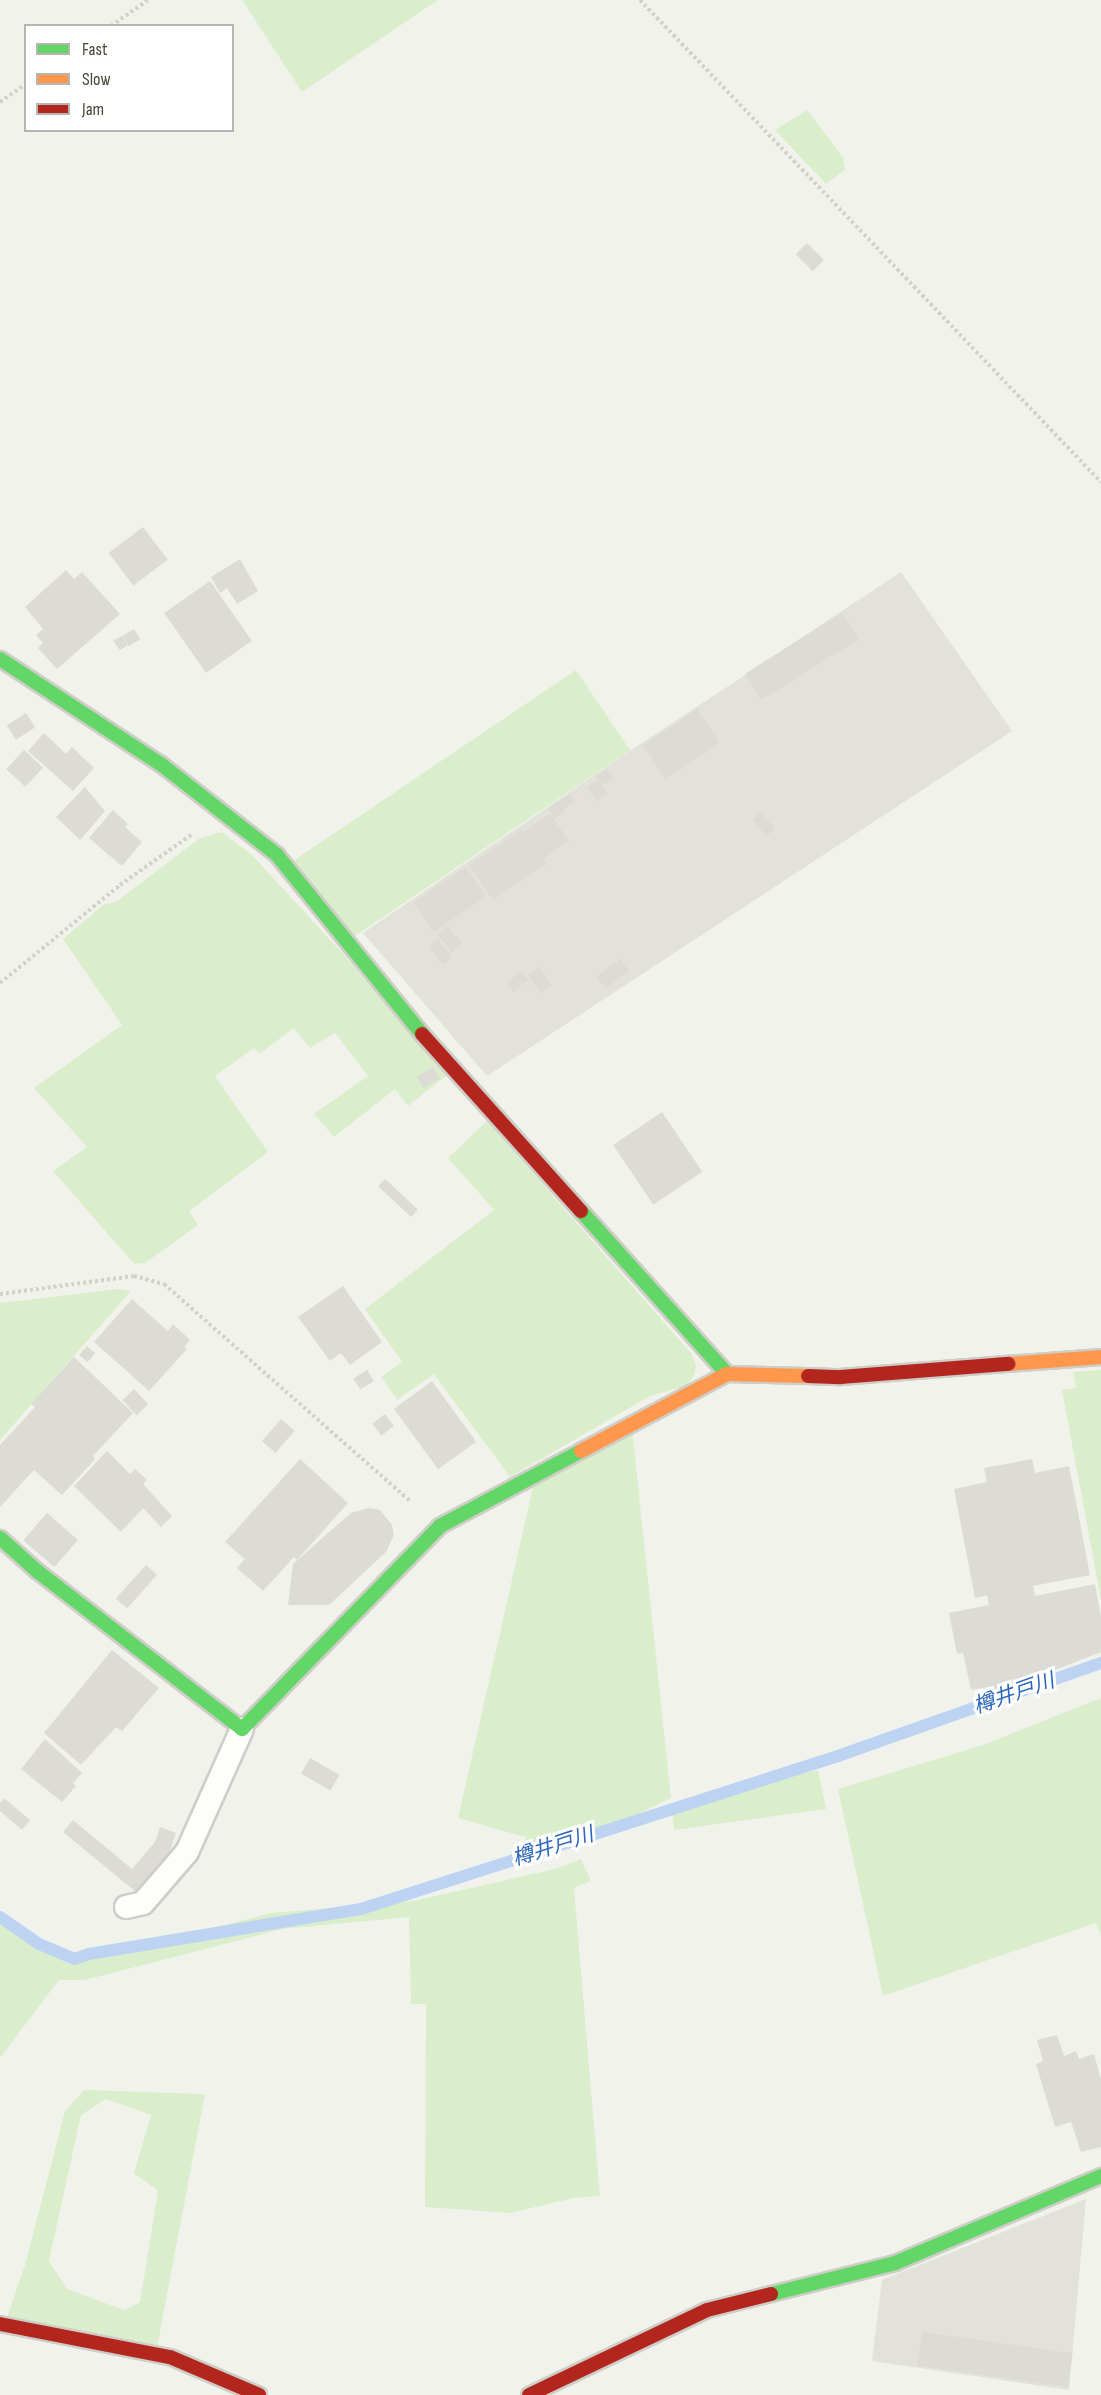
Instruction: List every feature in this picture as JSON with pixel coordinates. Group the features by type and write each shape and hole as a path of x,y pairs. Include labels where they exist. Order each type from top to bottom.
{"street":[{"path":"0,659 162,765 277,855 428,1041 727,1374"},
{"path":"0,1538 37,1571 242,1729 440,1527 727,1374 842,1377 1101,1357"},
{"path":"529,2395 707,2310 895,2263 1101,2176"},
{"path":"0,2324 170,2357 259,2395"}],"lane":[{"path":"126,1907 144,1903 187,1852 242,1729"}],"path":[{"path":"114,24 148,0"},
{"path":"640,0 1101,482"},
{"path":"0,102 24,85"},
{"path":"0,983 120,885 223,813"},
{"path":"0,1294 134,1275 164,1284 440,1527"}],"shaded area":[{"path":"901,572 1012,731 487,1076 363,933 630,751"},
{"path":"1086,2199 1069,2390 872,2361 882,2280"}],"green space":[{"path":"242,0 438,0 302,92"},
{"path":"807,110 843,157 845,170 826,184 775,130"},
{"path":"576,670 630,750 348,941 294,860"},
{"path":"222,832 252,855 346,957 446,1076 408,1106 395,1089 334,1137 314,1114 368,1076 335,1033 310,1048 294,1028 259,1054 254,1048 215,1076 268,1152 189,1211 198,1225 145,1263 134,1264 53,1171 87,1147 34,1088 122,1025 63,939 103,905 117,901 200,838"},
{"path":"487,1121 691,1353 696,1365 695,1374 686,1386 650,1396 510,1477 434,1374 397,1400 381,1377 402,1362 365,1309 494,1210 448,1158"},
{"path":"118,1289 131,1291 0,1440 0,1303"},
{"path":"1101,1370 1101,1600 1062,1390 1076,1388 1073,1372"},
{"path":"632,1428 671,1798 572,1846 531,1858 525,1837 458,1818 533,1487"},
{"path":"1101,1698 1101,1936 1096,1923 883,1996 838,1789 983,1745"},
{"path":"818,1770 826,1809 674,1830 672,1813 759,1785"},
{"path":"581,1859 591,1881 574,1888 600,2196 574,2198 510,2213 425,2207 426,2004 411,2004 409,1917 283,1929 85,1980 59,1980 0,2058 0,1915 70,1965 271,1913 413,1901 555,1869"},
{"path":"84,2090 205,2094 157,2348 6,2320 25,2265 65,2111","holes":["106,2099 151,2115 134,2173 158,2191 140,2302 124,2310 67,2289 49,2261 81,2115"]}],"building":[{"path":"807,243 824,260 813,271 796,254"},
{"path":"143,527 168,560 133,586 109,553"},
{"path":"240,559 258,591 237,604 227,588 220,593 211,577"},
{"path":"66,570 74,579 82,572 120,614 57,669 38,648 43,643 36,635 43,629 25,607"},
{"path":"210,581 252,641 206,673 164,613"},
{"path":"842,613 858,639 762,700 745,673"},
{"path":"134,629 140,639 129,646 123,636"},
{"path":"122,636 128,645 120,650 113,641"},
{"path":"697,709 719,742 665,779 643,745"},
{"path":"26,713 35,727 16,740 7,726"},
{"path":"44,733 66,754 72,747 94,768 73,791 28,751"},
{"path":"24,750 43,768 25,787 6,769"},
{"path":"607,769 614,778 603,785 596,776"},
{"path":"598,780 608,794 597,801 587,788"},
{"path":"85,787 105,811 80,840 56,817"},
{"path":"570,794 575,802 564,809 559,801"},
{"path":"558,801 565,811 554,818 547,808"},
{"path":"113,810 128,824 125,827 142,842 122,866 89,838"},
{"path":"761,812 775,829 766,836 752,819"},
{"path":"550,814 569,841 543,859 546,864 493,900 469,865"},
{"path":"466,867 486,897 434,932 414,902"},
{"path":"447,926 462,943 452,952 437,935"},
{"path":"438,939 452,957 443,965 429,946"},
{"path":"620,959 629,971 606,988 597,976"},
{"path":"539,967 552,985 541,993 528,975"},
{"path":"521,971 528,979 514,992 507,983"},
{"path":"433,1067 440,1078 424,1088 417,1077"},
{"path":"662,1112 702,1172 653,1205 613,1145"},
{"path":"385,1179 418,1210 411,1217 378,1186"},
{"path":"343,1286 382,1342 350,1365 341,1353 330,1361 298,1317"},
{"path":"132,1299 168,1331 173,1324 190,1340 184,1347 187,1349 149,1391 94,1342"},
{"path":"87,1346 95,1353 87,1362 79,1355"},
{"path":"74,1357 133,1413 93,1456 95,1459 62,1495 34,1470 0,1507 0,1445 35,1407 31,1404"},
{"path":"367,1370 374,1381 360,1390 353,1378"},
{"path":"432,1381 476,1442 438,1469 394,1409"},
{"path":"134,1389 148,1404 137,1415 122,1400"},
{"path":"385,1414 394,1426 381,1436 372,1424"},
{"path":"281,1419 295,1431 276,1453 262,1441"},
{"path":"107,1451 130,1474 135,1469 147,1480 143,1484 172,1516 161,1527 143,1508 121,1532 74,1486"},
{"path":"300,1459 348,1503 297,1560 294,1557 263,1591 237,1568 245,1559 225,1542"},
{"path":"1032,1459 1035,1473 1069,1466 1090,1575 1033,1586 1035,1596 1095,1584 1101,1617 1101,1652 996,1693 994,1686 971,1690 963,1653 957,1654 949,1613 989,1605 987,1595 975,1598 954,1489 987,1482 984,1468"},
{"path":"369,1508 380,1510 392,1525 394,1535 386,1552 329,1605 288,1605 293,1564 351,1513"},
{"path":"47,1513 78,1540 54,1567 23,1540"},
{"path":"146,1565 157,1575 127,1608 116,1598"},
{"path":"112,1650 159,1688 122,1731 116,1727 81,1765 44,1733"},
{"path":"45,1739 82,1773 73,1783 76,1786 62,1802 21,1769"},
{"path":"310,1758 339,1775 330,1791 301,1774"},
{"path":"4,1798 30,1820 22,1830 0,1811 0,1803"},
{"path":"73,1820 132,1869 155,1842 160,1827 176,1833 170,1851 136,1892 63,1832"},
{"path":"1057,2035 1064,2056 1076,2051 1079,2059 1094,2054 1101,2079 1101,2147 1081,2152 1071,2122 1055,2127 1036,2064 1043,2061 1037,2040"},
{"path":"922,2332 1073,2353 1068,2387 917,2366"}],"waterway":[{"name":"樽井戸川","path":"0,1917 39,1944 74,1959 89,1954 361,1909 838,1756 1101,1663"}],"traffic: fast":[{"path":"0,659 162,765 277,855 422,1034"},
{"path":"581,1211 727,1374"},
{"path":"0,1538 37,1571 242,1729 440,1526 581,1451"},
{"path":"771,2294 895,2263 1101,2176"}],"traffic: slow":[{"path":"1008,1364 1101,1357"},
{"path":"581,1451 727,1374 808,1376"}],"traffic: jam":[{"path":"422,1034 581,1211"},
{"path":"808,1376 841,1377 1008,1364"},
{"path":"529,2395 707,2310 771,2294"},
{"path":"0,2324 170,2357 259,2395"}]}
